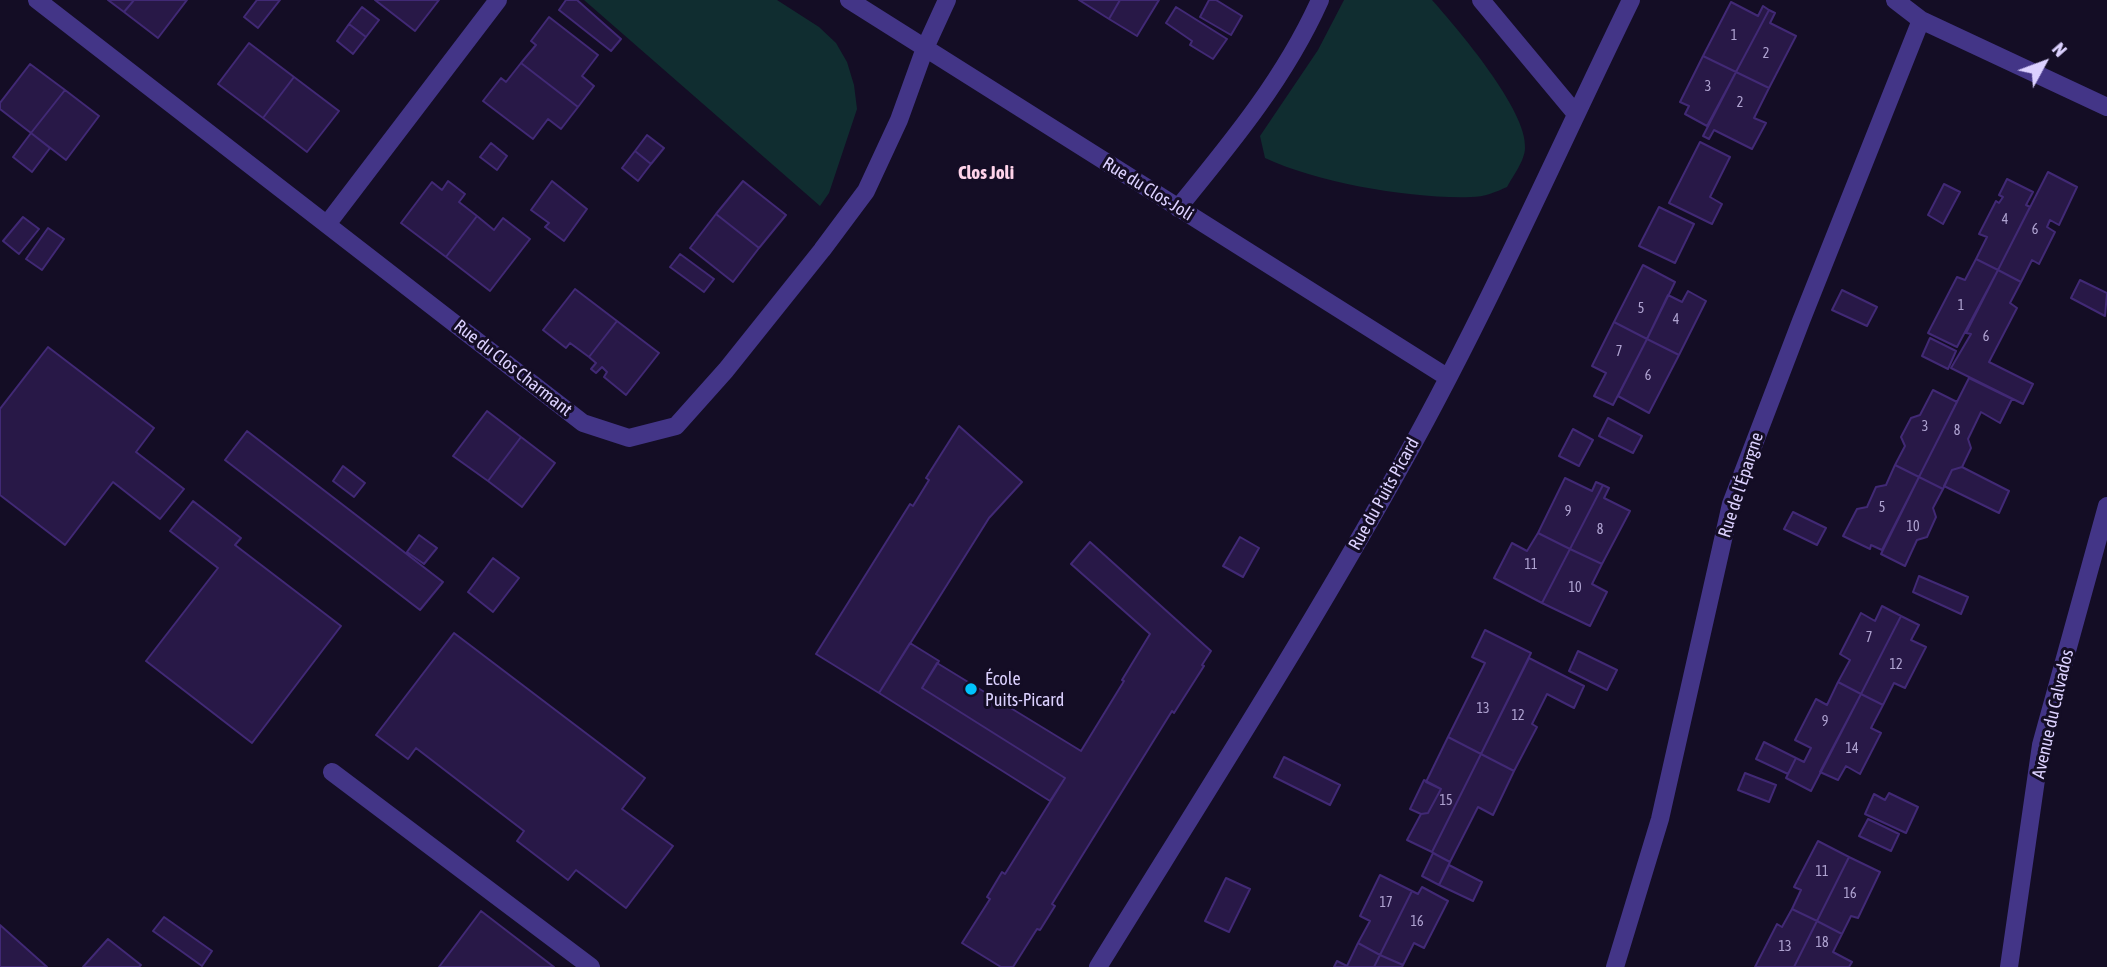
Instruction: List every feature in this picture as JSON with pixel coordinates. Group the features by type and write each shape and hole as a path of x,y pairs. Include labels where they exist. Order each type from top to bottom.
{"street":[{"name":"Rue du Clos Charmant","path":"37,0 583,423 629,438 676,426 726,370 866,191 899,120 925,48 947,0"},
{"path":"328,223 498,0"},
{"name":"Rue du Clos-Joli","path":"849,0 1447,377"},
{"path":"1178,208 1246,125 1301,41 1320,0"},
{"path":"1481,0 1576,114"},
{"name":"Rue du Puits Picard","path":"1098,967 1285,665 1395,476 1504,267 1632,0"},
{"path":"1895,0 1921,20 2107,107"},
{"name":"Rue de l'Épargne","path":"1615,967 1660,819 1731,503 1921,20"},
{"name":"Avenue du Calvados","path":"2009,967 2041,746 2107,506"},
{"path":"332,772 591,967"}],"green space":[{"path":"584,0 777,0 819,27 836,43 847,62 857,109 829,193 820,206"},
{"path":"1344,0 1432,0 1489,71 1515,113 1523,132 1524,153 1507,187 1471,197 1394,192 1311,175 1265,158 1260,136 1318,50"}],"building":[{"path":"108,0 134,0 124,12"},
{"path":"134,0 187,0 158,38 124,12"},
{"path":"257,0 280,0 258,28 244,17"},
{"path":"375,0 439,0 415,31"},
{"path":"566,0 577,0 621,39 611,51 559,10"},
{"path":"1079,0 1120,0 1109,19"},
{"path":"1120,0 1159,0 1137,36 1109,19"},
{"path":"1209,0 1216,0 1242,16 1231,35 1200,17"},
{"path":"1731,2 1758,16 1763,6 1769,10 1736,72 1703,56"},
{"path":"362,7 379,20 366,37 349,24"},
{"path":"1176,7 1227,39 1213,59 1190,45 1192,41 1166,23"},
{"path":"1769,10 1775,13 1770,23 1796,36 1769,88 1736,72"},
{"path":"549,17 598,55 582,76 594,86 578,107 521,63 536,45 531,41"},
{"path":"349,24 366,37 353,54 337,41"},
{"path":"249,43 294,77 263,118 218,84"},
{"path":"1703,56 1736,72 1707,126 1685,114 1689,106 1680,102"},
{"path":"521,63 578,107 561,129 548,119 533,139 483,101 501,78 506,82"},
{"path":"30,64 65,90 31,133 0,109 0,103"},
{"path":"1736,72 1769,88 1754,118 1766,123 1752,149 1714,130 1709,139 1703,136"},
{"path":"294,77 339,111 307,152 263,118"},
{"path":"65,90 99,116 66,160 31,133"},
{"path":"31,133 50,148 32,172 13,157"},
{"path":"647,135 664,148 651,164 635,151"},
{"path":"1700,142 1730,157 1710,197 1722,204 1712,224 1669,203"},
{"path":"491,143 507,156 497,170 480,157"},
{"path":"635,151 651,164 638,181 622,168"},
{"path":"2048,172 2077,187 2059,225 2050,220 2047,227 2055,232 2039,264 2032,260 2021,282 1998,270"},
{"path":"2007,179 2033,192 2026,205 2030,207 1998,270 1976,259 1987,237 1979,234 1996,201 1999,203 2003,197 1999,195"},
{"path":"448,181 465,194 459,202 477,216 446,257 401,223 432,182 442,190"},
{"path":"552,181 587,209 564,241 545,227 549,223 531,210"},
{"path":"743,181 786,215 759,248 716,214"},
{"path":"1944,184 1960,192 1943,224 1928,215"},
{"path":"1659,207 1694,224 1675,263 1639,246"},
{"path":"716,214 759,248 733,282 690,248"},
{"path":"477,216 494,230 503,218 530,239 490,291 446,257"},
{"path":"23,217 39,229 19,254 3,241"},
{"path":"48,228 64,239 42,270 26,259"},
{"path":"680,254 714,279 704,292 670,267"},
{"path":"1976,259 1998,270 1957,347 1928,333 1957,277 1965,280"},
{"path":"1643,265 1675,282 1647,339 1614,322"},
{"path":"1998,270 2021,282 2010,303 2017,308 1989,362 2033,384 2023,404 1951,368 1971,334 1966,333"},
{"path":"2080,280 2107,293 2105,316 2071,298"},
{"path":"575,289 617,321 589,357 570,343 566,348 543,330"},
{"path":"1842,290 1877,307 1867,326 1832,310"},
{"path":"1688,291 1706,301 1679,355 1647,339 1668,295 1682,302"},
{"path":"617,321 659,353 626,395 604,377 607,372 602,367 596,373 591,369 596,363 589,357"},
{"path":"1614,322 1647,339 1613,405 1594,396 1606,373 1592,366"},
{"path":"1930,338 1956,351 1948,369 1922,356"},
{"path":"1647,339 1679,355 1649,413 1618,396"},
{"path":"48,347 154,428 136,452 184,489 160,519 113,482 65,545 0,495 0,409"},
{"path":"1969,378 2012,399 2000,423 1981,412 1968,439 1971,448 1962,467 1952,470 1943,489 1919,477"},
{"path":"1933,390 1957,402 1919,477 1895,465 1905,446 1901,437 1911,418 1920,415"},
{"path":"487,411 521,437 488,481 453,456"},
{"path":"1608,418 1642,436 1633,453 1599,436"},
{"path":"959,426 1022,482 989,518 879,693 816,654 910,504 913,506 929,480 926,478"},
{"path":"1573,429 1593,440 1579,466 1559,456"},
{"path":"247,431 443,582 420,610 225,460"},
{"path":"521,437 555,463 522,507 488,481"},
{"path":"1895,465 1919,477 1882,550 1871,545 1870,549 1843,536 1857,509 1867,507 1876,487 1886,485"},
{"path":"343,466 365,483 354,497 333,481"},
{"path":"1962,467 2009,491 1999,513 1944,486 1952,470"},
{"path":"1919,477 1943,489 1933,508 1936,517 1927,537 1917,540 1905,566 1881,554"},
{"path":"1565,478 1592,491 1596,482 1603,485 1570,549 1538,533"},
{"path":"1603,485 1609,488 1604,498 1630,511 1602,564 1570,549"},
{"path":"193,501 241,538 235,545 341,626 252,743 146,661 218,568 170,531"},
{"path":"1793,512 1826,528 1817,545 1784,529"},
{"path":"1538,533 1570,549 1542,603 1494,578 1512,543 1527,551"},
{"path":"419,535 437,548 424,564 407,552"},
{"path":"1240,537 1259,548 1243,577 1223,566"},
{"path":"1090,542 1211,651 1052,904 1055,906 1040,930 1037,929 1013,967 1001,967 962,943 990,899 987,897 1002,872 1005,874 1065,778 922,688 937,663 1081,751 1150,634 1071,564"},
{"path":"1570,549 1602,564 1592,584 1607,592 1590,626 1542,603"},
{"path":"493,558 519,578 493,612 468,592"},
{"path":"1919,576 1968,597 1961,614 1913,592"},
{"path":"1882,606 1901,616 1861,694 1838,682 1850,660 1840,654 1861,613 1875,621"},
{"path":"1901,616 1919,625 1911,640 1926,647 1905,688 1894,683 1883,705 1861,694"},
{"path":"1485,630 1531,653 1481,754 1448,737 1485,663 1472,657"},
{"path":"454,633 645,778 622,809 673,846 626,908 576,870 568,880 517,841 524,831 416,748 408,759 376,735"},
{"path":"910,643 939,661 922,688 1065,778 1050,801 879,693"},
{"path":"1578,651 1617,670 1607,690 1569,671"},
{"path":"1529,658 1584,686 1574,708 1547,694 1532,724 1537,727 1514,771 1481,754"},
{"path":"1838,682 1861,694 1811,791 1786,778 1796,758 1804,762 1811,748 1795,740 1816,699 1827,705"},
{"path":"1861,694 1883,705 1871,728 1881,733 1860,774 1846,766 1838,780 1820,772"},
{"path":"1448,737 1481,754 1432,852 1407,840 1421,814 1428,813 1441,789 1426,782"},
{"path":"1764,742 1796,758 1788,774 1756,759"},
{"path":"1481,754 1514,771 1493,815 1478,807 1450,862 1432,852"},
{"path":"1284,757 1340,785 1330,805 1274,777"},
{"path":"1745,773 1776,785 1769,802 1738,790"},
{"path":"1424,780 1441,789 1428,813 1421,814 1410,809"},
{"path":"1889,793 1918,807 1906,833 1865,814 1874,794 1885,800"},
{"path":"1868,819 1899,834 1891,851 1859,836"},
{"path":"1818,841 1849,857 1817,921 1792,909 1801,890 1794,887"},
{"path":"1433,853 1450,862 1439,885 1422,876"},
{"path":"1849,857 1880,872 1858,918 1851,916 1842,934 1817,921"},
{"path":"1449,865 1482,882 1473,901 1439,885"},
{"path":"1380,875 1412,891 1380,955 1358,943 1370,921 1360,916"},
{"path":"1226,878 1250,889 1229,932 1205,921"},
{"path":"1422,887 1448,901 1424,948 1414,943 1403,965 1380,955 1412,891 1418,894"},
{"path":"1792,909 1817,921 1794,967 1755,967 1777,924 1782,927"},
{"path":"481,911 554,967 439,967"},
{"path":"164,917 212,951 202,966 153,931"},
{"path":"1817,921 1842,934 1833,952 1852,962 1849,967 1794,967"},
{"path":"0,925 47,967 0,967"},
{"path":"108,939 141,965 83,967"},
{"path":"1358,943 1380,955 1374,967 1334,967 1337,961 1347,966"},
{"path":"1380,955 1403,965 1374,967"}],"place":[{"name":"École Puits-Picard","path":"971,689"}],"district":[{"name":"Clos Joli","path":"986,173"}]}
